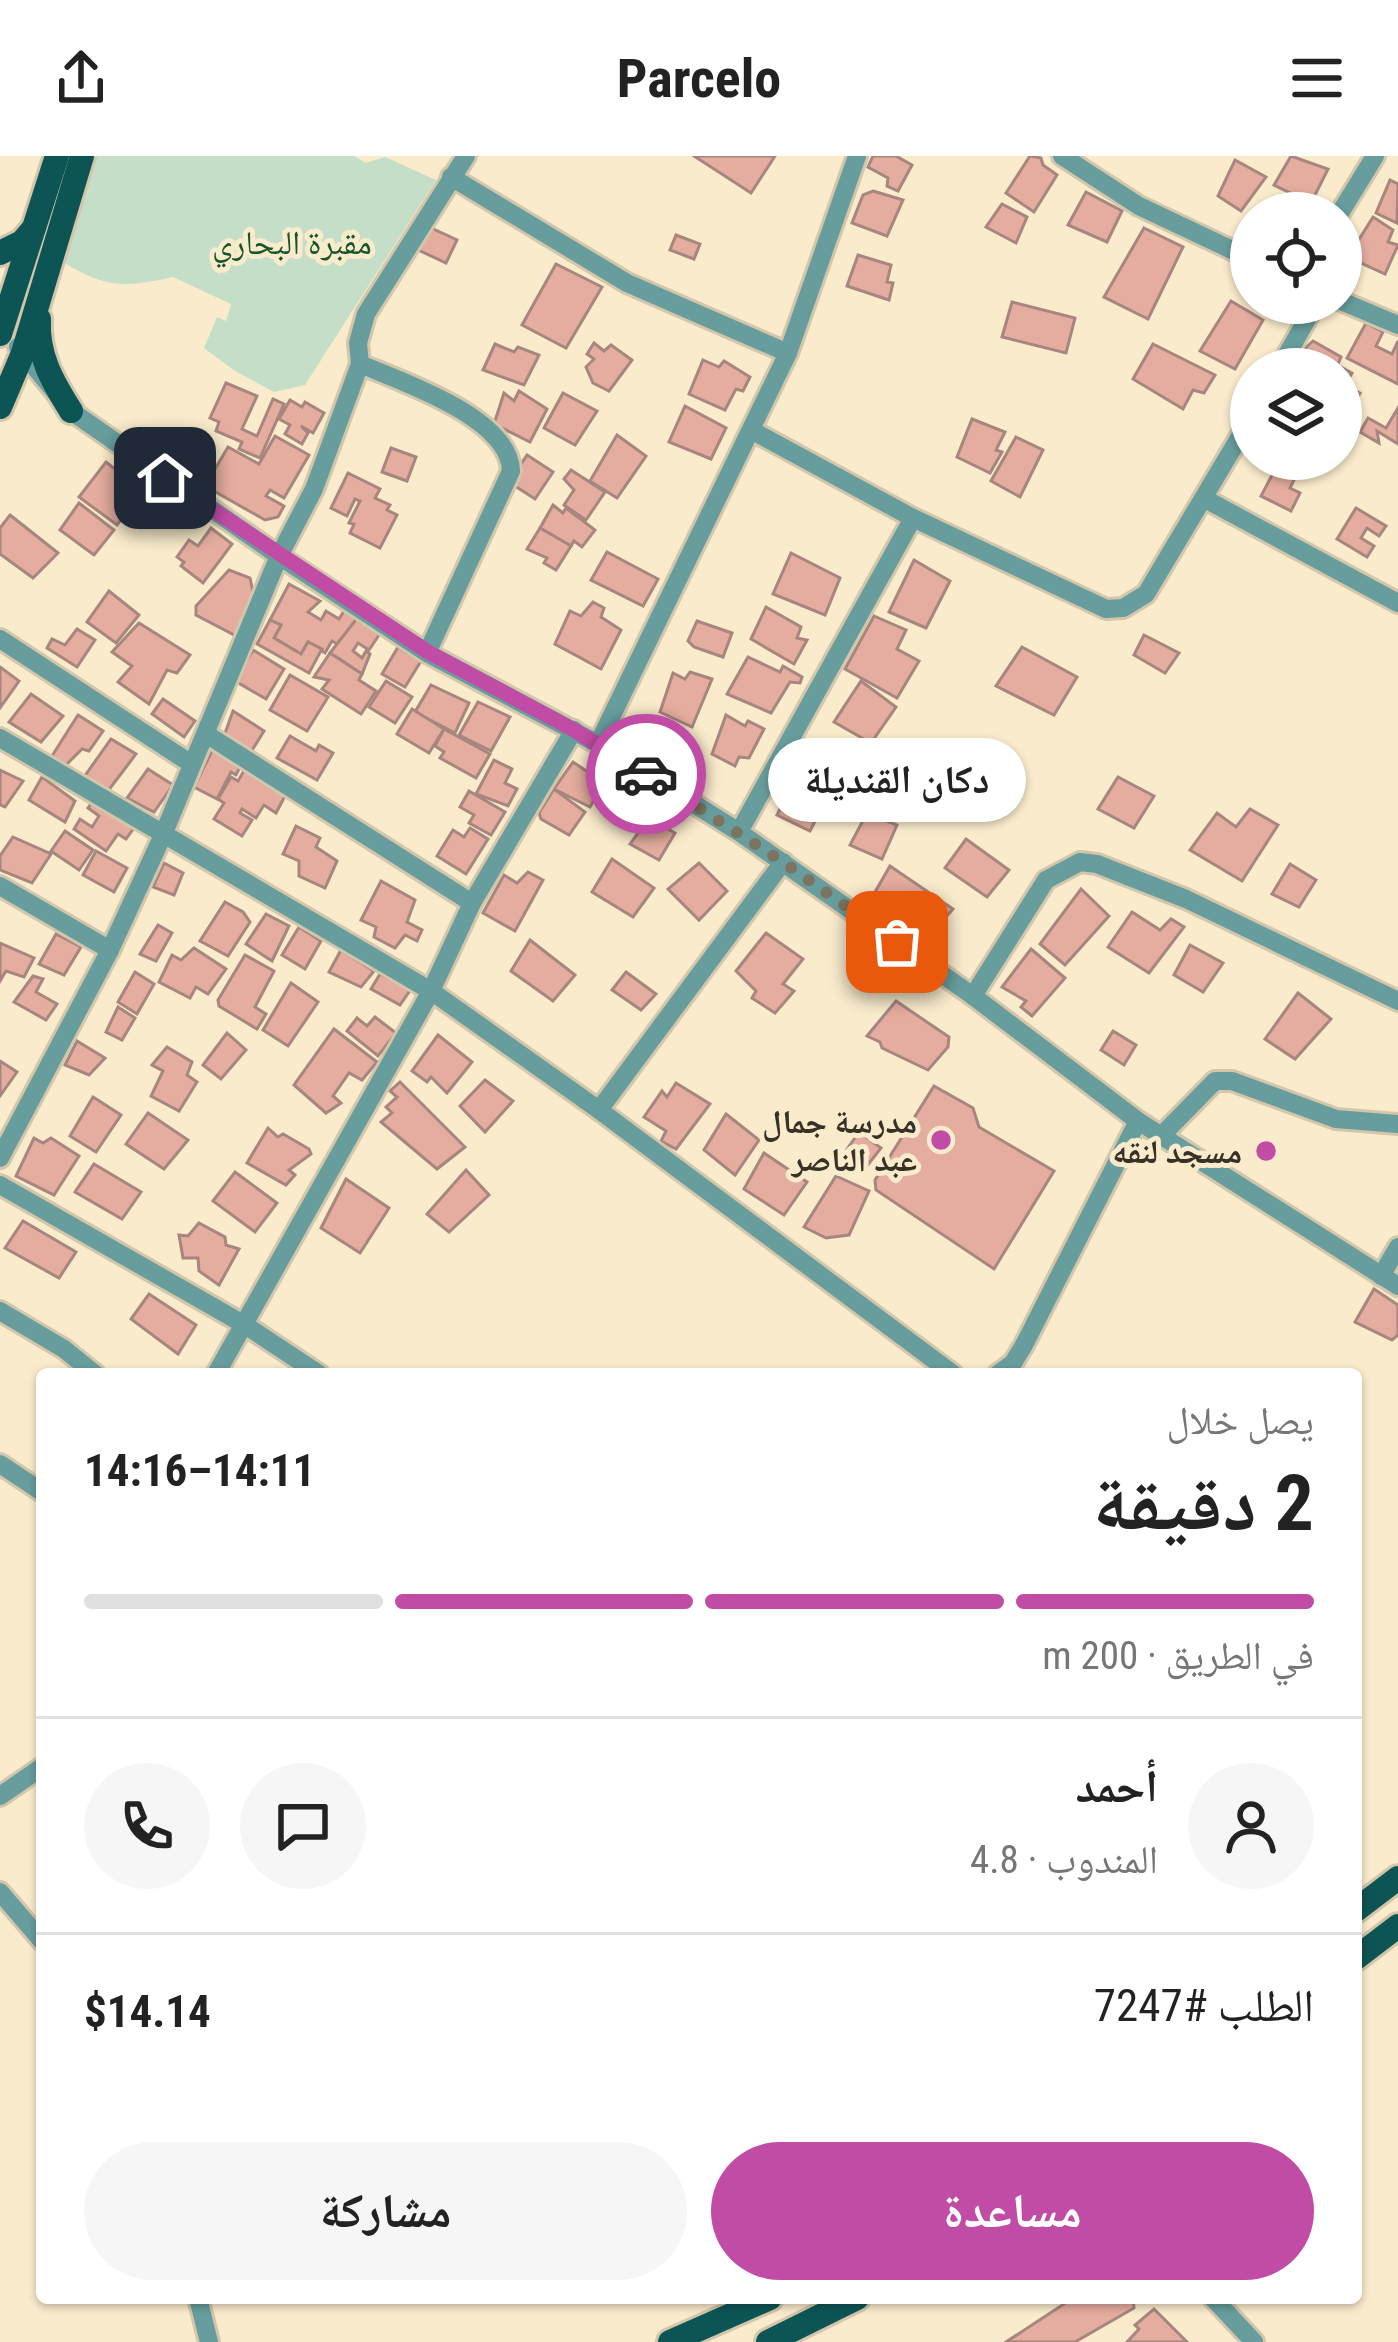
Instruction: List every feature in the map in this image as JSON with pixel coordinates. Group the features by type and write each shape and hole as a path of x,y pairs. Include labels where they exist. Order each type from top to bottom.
{"main road":[{"path":"1,329 57,156"},
{"path":"0,408 23,352 82,156"},
{"path":"0,253 22,242 35,226"},
{"path":"41,288 40,350 70,411"},
{"path":"0,408 21,392 34,390 70,411"},
{"path":"1362,1905 1398,1878"},
{"path":"1362,1953 1398,1926"},
{"path":"670,2342 756,2304"},
{"path":"769,2342 844,2304"}],"street":[{"path":"0,1158 110,950 279,556 314,489 360,364 358,344 366,314 466,156"},
{"path":"598,744 788,353 857,156"},
{"path":"1062,156 1139,206 1230,249"},
{"path":"1353,192 1375,156"},
{"path":"451,177 627,283 788,353"},
{"path":"1362,310 1398,325"},
{"path":"1,329 70,411 428,652 574,730 739,832 973,996 1138,1121 1389,1281 1398,1246"},
{"path":"360,364 435,396 486,427 505,444 511,460 512,471 428,652"},
{"path":"753,431 914,518 1106,609 1123,608 1146,594 1230,455"},
{"path":"1205,500 1398,603"},
{"path":"739,832 914,518"},
{"path":"0,639 190,763"},
{"path":"219,1368 431,991 472,903 574,730"},
{"path":"206,734 472,903"},
{"path":"0,738 431,991 944,1368"},
{"path":"599,1110 783,862"},
{"path":"973,996 1046,880 1080,862 1097,864 1186,899 1398,1000"},
{"path":"2,890 110,950"},
{"path":"1161,1136 1214,1081 1232,1081 1336,1119 1398,1124"},
{"path":"1006,1368 1024,1345 1138,1121"},
{"path":"0,1185 245,1324 310,1368"},
{"path":"0,1311 88,1368"},
{"path":"0,1464 36,1488"},
{"path":"0,1796 36,1771"},
{"path":"0,1892 36,1934"},
{"path":"200,2304 209,2342"},
{"path":"1219,2304 1254,2342"}],"green space":[{"name":"مقبرة البحاري","path":"95,156 354,156 366,163 385,157 436,180 305,385 274,392 204,348 217,317 226,321 231,304 173,277 115,283 61,261"}],"building":[{"path":"694,156 775,156 751,193"},
{"path":"873,156 896,156 912,165 898,191 887,186 888,178 868,167"},
{"path":"1030,156 1041,158 1057,175 1034,212 1006,193"},
{"path":"1291,156 1328,169 1316,192 1288,192 1274,185"},
{"path":"1235,160 1266,177 1255,192 1230,192 1230,204 1218,196"},
{"path":"1390,180 1398,184 1397,223 1376,213"},
{"path":"873,191 903,200 887,236 852,223 863,195"},
{"path":"1086,192 1122,211 1107,242 1068,225"},
{"path":"1002,204 1027,217 1016,243 986,227"},
{"path":"1373,217 1393,230 1388,242 1398,245 1385,274 1362,263 1362,235"},
{"path":"425,225 457,240 446,263 414,248"},
{"path":"1144,228 1183,247 1148,319 1104,297"},
{"path":"676,235 700,244 694,259 670,250"},
{"path":"858,255 891,265 889,300 847,286"},
{"path":"556,264 602,287 566,348 522,325"},
{"path":"1012,302 1075,318 1066,353 1002,337"},
{"path":"1230,303 1230,324 1261,324 1247,348 1230,348 1230,366 1200,351"},
{"path":"1366,323 1383,332 1376,346 1392,354 1398,341 1398,384 1362,366 1362,348 1352,348"},
{"path":"594,343 604,351 611,345 632,360 609,391 593,383 586,367 594,359 587,354"},
{"path":"495,344 539,355 524,385 483,370"},
{"path":"1153,344 1215,375 1204,393 1193,390 1183,409 1133,379"},
{"path":"703,360 719,367 724,361 750,377 743,391 736,389 725,410 689,394"},
{"path":"226,383 257,396 242,429 257,436 273,399 284,404 260,458 239,449 242,442 216,431 219,422 210,418"},
{"path":"519,391 547,409 530,442 494,424 504,393 514,401"},
{"path":"563,393 597,411 575,445 544,428"},
{"path":"290,400 324,413 313,433 301,426 308,433 302,444 285,434 290,425 279,419"},
{"path":"685,406 726,428 711,459 669,442"},
{"path":"1398,408 1398,444 1377,431 1379,443 1362,433 1368,418 1386,428"},
{"path":"972,419 1005,432 996,450 1002,452 990,473 957,457"},
{"path":"617,435 646,456 617,498 590,481"},
{"path":"275,436 309,455 284,498 270,490 266,496 284,506 278,517 265,520 205,486 228,447 259,464"},
{"path":"1016,437 1043,450 1020,497 991,481"},
{"path":"391,448 416,457 407,481 382,472"},
{"path":"527,455 553,472 535,499 509,482"},
{"path":"106,462 143,491 117,525 79,497"},
{"path":"571,470 605,492 586,520 564,505 574,490 564,479"},
{"path":"348,473 380,489 375,498 390,505 387,510 397,515 380,548 350,533 354,524 349,523 360,501 355,499 347,516 331,508"},
{"path":"1270,480 1294,480 1290,488 1300,493 1291,511 1261,496"},
{"path":"79,503 114,530 94,555 60,530"},
{"path":"553,505 563,513 566,508 595,530 582,547 574,541 571,546 540,528"},
{"path":"1356,508 1386,526 1379,536 1367,528 1361,538 1374,546 1367,557 1337,539"},
{"path":"10,515 58,553 33,578 0,554 0,528"},
{"path":"211,528 232,544 203,583 177,557 189,540 198,546"},
{"path":"540,528 571,546 556,570 544,563 547,558 527,549"},
{"path":"607,552 658,579 643,606 591,580"},
{"path":"791,553 840,578 825,615 773,594"},
{"path":"914,560 950,581 926,628 889,612"},
{"path":"229,570 250,578 255,600 238,637 196,615 196,606"},
{"path":"289,584 320,601 308,612 321,620 326,611 339,619 347,606 360,613 341,646 332,641 325,653 308,642 301,654 274,638 281,625 270,620"},
{"path":"109,591 139,615 116,643 87,622"},
{"path":"593,602 604,608 601,617 621,630 601,669 555,644 570,611 581,616"},
{"path":"766,607 801,627 797,638 807,640 794,664 751,639"},
{"path":"874,616 906,630 897,649 919,661 897,698 845,669"},
{"path":"358,617 381,632 369,650 358,643 353,651 362,658 366,651 370,654 362,674 330,653"},
{"path":"270,620 281,625 274,638 301,654 308,642 322,649 309,673 257,644"},
{"path":"697,621 732,633 723,657 688,641"},
{"path":"139,623 190,655 177,673 167,670 149,704 118,682 132,666 112,652"},
{"path":"77,629 95,640 77,667 47,648 52,639 65,645"},
{"path":"1144,635 1179,653 1165,673 1134,655"},
{"path":"398,647 421,661 405,687 382,674"},
{"path":"1022,647 1077,677 1054,715 996,686"},
{"path":"253,650 284,669 266,699 235,681"},
{"path":"330,653 362,674 359,680 376,691 361,714 322,689 329,680 314,677"},
{"path":"748,657 780,672 783,666 802,677 800,683 790,682 771,713 727,694"},
{"path":"0,667 19,681 0,708"},
{"path":"690,672 712,679 692,727 660,712 673,673 685,679"},
{"path":"290,675 328,697 307,731 270,710"},
{"path":"386,681 412,697 395,723 369,707"},
{"path":"861,681 896,707 871,743 834,722"},
{"path":"431,685 469,703 455,733 415,712"},
{"path":"31,694 63,716 41,742 9,722"},
{"path":"163,699 195,721 184,737 152,714"},
{"path":"478,702 510,717 491,751 459,735"},
{"path":"412,709 444,729 429,753 397,734"},
{"path":"233,711 264,731 251,752 224,736"},
{"path":"78,715 103,731 89,751 82,749 65,766 50,759"},
{"path":"726,715 745,726 748,721 764,729 749,758 739,757 735,766 712,754"},
{"path":"444,729 490,754 476,778 440,758 444,752 435,746"},
{"path":"290,736 316,751 319,745 333,753 317,780 277,758"},
{"path":"111,739 136,754 108,791 84,777"},
{"path":"213,749 242,763 236,775 231,772 217,799 194,787"},
{"path":"494,760 512,769 505,783 517,789 508,806 476,794"},
{"path":"573,762 604,783 590,807 554,789"},
{"path":"148,769 173,785 154,812 127,798"},
{"path":"245,769 286,794 276,813 264,805 256,818 242,809 240,813 252,820 242,836 214,819 224,803 218,799 231,777 238,781"},
{"path":"0,770 23,781 5,807 0,805"},
{"path":"799,770 832,788 810,831 777,815"},
{"path":"42,777 75,801 65,822 29,800"},
{"path":"1118,777 1154,796 1134,828 1098,809"},
{"path":"622,782 644,794 623,827 608,817 604,807"},
{"path":"554,789 585,812 569,835 541,819 539,813"},
{"path":"469,791 505,812 491,835 469,823 474,815 460,807"},
{"path":"96,797 136,825 126,839 118,834 106,851 74,829 80,819 92,827 99,816 88,808"},
{"path":"1250,809 1278,825 1242,881 1190,850 1217,813 1236,827"},
{"path":"867,813 897,825 882,859 850,845"},
{"path":"649,818 675,833 659,860 630,844"},
{"path":"296,826 320,838 316,847 337,861 325,888 299,876 299,861 283,854"},
{"path":"470,828 488,839 466,874 437,856 453,830 464,837"},
{"path":"65,831 93,850 79,870 51,851"},
{"path":"13,837 51,854 32,883 0,870 0,856"},
{"path":"966,839 1009,870 987,897 945,868"},
{"path":"96,851 127,868 114,892 83,875"},
{"path":"612,859 654,888 633,917 592,892"},
{"path":"164,863 183,873 174,895 153,887"},
{"path":"699,863 727,891 699,920 668,889"},
{"path":"1290,864 1316,880 1299,907 1272,894"},
{"path":"890,866 953,909 927,938 920,939 871,899"},
{"path":"528,872 543,880 515,931 483,913 504,875 517,883"},
{"path":"381,881 415,900 407,922 422,930 417,941 405,935 395,948 374,937 376,927 361,920"},
{"path":"1081,889 1109,916 1065,965 1040,944"},
{"path":"225,902 250,922 228,956 200,941"},
{"path":"1132,912 1160,930 1171,919 1184,927 1149,973 1108,947"},
{"path":"266,914 289,926 272,961 246,944"},
{"path":"158,925 172,933 156,961 140,954"},
{"path":"299,927 321,941 305,969 282,955"},
{"path":"766,933 803,959 783,984 794,991 775,1013 752,998 756,991 736,971"},
{"path":"56,934 81,947 64,975 39,964"},
{"path":"530,940 575,975 553,1001 511,971"},
{"path":"0,943 34,958 24,977 6,971 0,981"},
{"path":"1190,945 1223,963 1203,992 1174,975"},
{"path":"194,948 226,969 208,994 196,987 190,998 159,982 172,955 181,960"},
{"path":"1031,949 1065,978 1032,1016 1021,1007 1026,1001 1002,987"},
{"path":"341,950 374,971 361,987 329,972"},
{"path":"245,955 274,971 255,1007 266,1014 257,1029 219,1006 218,1000"},
{"path":"135,972 154,984 137,1014 118,1002"},
{"path":"626,972 656,994 641,1010 612,990"},
{"path":"380,974 411,989 400,1005 371,989"},
{"path":"33,976 43,979 36,992 57,1004 46,1020 14,1002"},
{"path":"291,983 318,1002 288,1046 263,1030"},
{"path":"1298,993 1331,1019 1295,1059 1265,1039"},
{"path":"896,1001 949,1037 948,1047 928,1070 867,1036"},
{"path":"118,1007 135,1018 122,1040 106,1032"},
{"path":"375,1017 396,1033 378,1056 347,1031 357,1018 367,1026"},
{"path":"334,1029 377,1062 362,1080 349,1073 333,1096 341,1103 326,1113 294,1085"},
{"path":"1113,1031 1136,1045 1124,1065 1101,1050"},
{"path":"227,1033 246,1050 221,1079 203,1065"},
{"path":"438,1035 472,1062 447,1093 431,1077 427,1082 412,1071"},
{"path":"77,1041 105,1058 89,1075 65,1065"},
{"path":"167,1047 192,1062 187,1075 197,1082 179,1111 151,1096 163,1071 152,1065"},
{"path":"0,1061 17,1072 0,1096"},
{"path":"485,1080 513,1101 485,1132 460,1106"},
{"path":"400,1082 465,1147 437,1169 381,1122 392,1113 386,1107 397,1097 390,1091"},
{"path":"676,1083 710,1104 676,1149 661,1141 666,1131 644,1117 662,1091 667,1097"},
{"name":"مدرسة جمال عبد الناصر","path":"934,1086 973,1108 979,1127 1054,1171 994,1269 876,1190 875,1180"},
{"path":"93,1097 121,1115 96,1152 70,1136"},
{"path":"148,1113 188,1140 164,1169 126,1144"},
{"path":"726,1114 759,1140 735,1175 704,1150"},
{"path":"268,1128 311,1154 289,1170 295,1175 286,1185 247,1163"},
{"path":"859,1132 881,1148 867,1166 845,1152"},
{"path":"34,1138 43,1143 51,1138 79,1156 54,1195 16,1176"},
{"path":"764,1153 807,1182 784,1215 744,1189"},
{"path":"94,1164 141,1192 122,1219 75,1192"},
{"path":"466,1170 489,1195 449,1232 427,1214"},
{"path":"235,1172 277,1203 255,1232 213,1201"},
{"path":"836,1176 869,1191 849,1235 826,1238 804,1227"},
{"path":"346,1179 389,1208 360,1253 321,1228"},
{"path":"23,1221 76,1252 59,1278 5,1248"},
{"path":"199,1223 225,1237 226,1245 239,1249 219,1285 199,1271 198,1258 183,1258 179,1235 188,1236"},
{"path":"1374,1289 1398,1305 1398,1335 1392,1340 1355,1322"},
{"path":"149,1294 196,1325 178,1354 131,1319"},
{"path":"1064,2304 1134,2304 1075,2342 1006,2342"},
{"path":"1154,2309 1187,2342 1127,2342 1139,2329 1135,2325"}],"way so far":[{"path":"646,774 897,942"}],"place":[{"name":"دكان القنديلة","path":"897,942"},
{"name":"مدرسة جمال عبد الناصر","path":"941,1140"},
{"name":"مسجد لنقه","path":"1266,1151"}],"route":[{"path":"165,478 428,652 646,774"}]}
